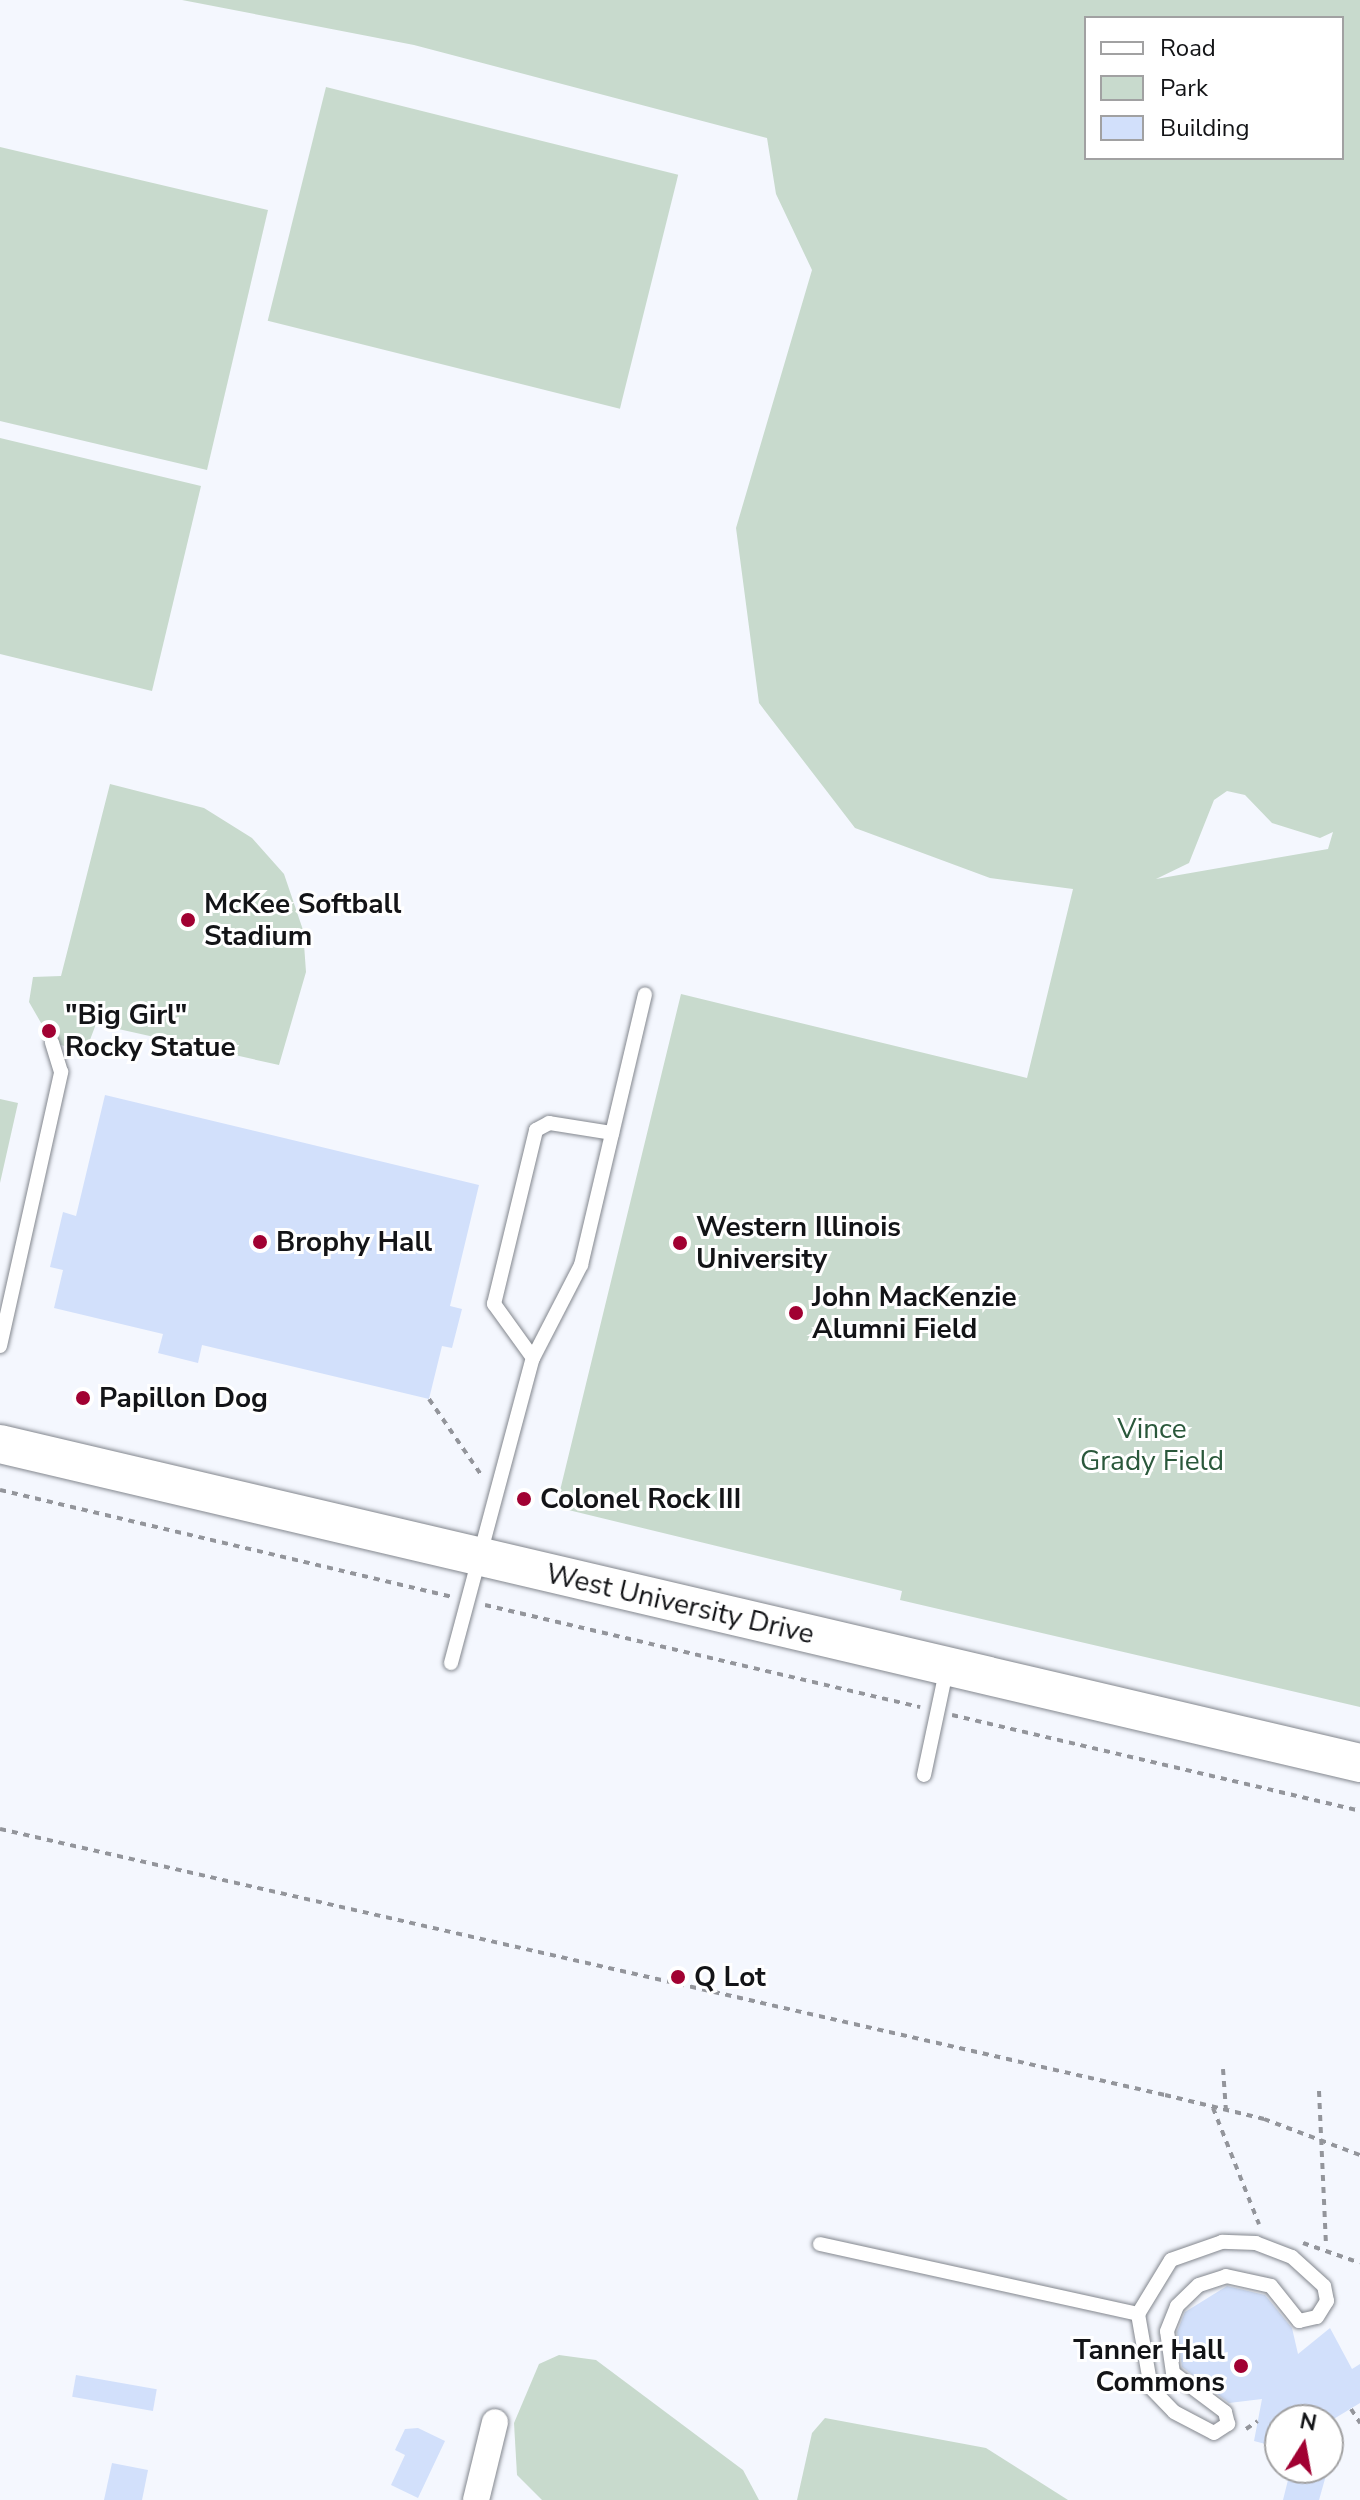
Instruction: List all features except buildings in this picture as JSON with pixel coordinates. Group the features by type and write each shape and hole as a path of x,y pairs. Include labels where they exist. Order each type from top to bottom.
{"street":[{"name":"West University Drive","path":"0,1444 1360,1763"},
{"path":"476,2500 495,2422"}],"lane":[{"path":"451,1663 498,1500 533,1358 581,1265 645,994"},
{"path":"0,1346 61,1072 52,1042"},
{"path":"533,1358 494,1304 536,1130 549,1123 612,1133"},
{"path":"924,1775 947,1667"},
{"path":"1222,2242 1256,2243 1292,2257 1324,2286 1327,2301 1317,2317 1299,2321 1271,2286 1226,2276 1199,2285 1177,2306 1167,2331 1173,2373 1225,2412 1228,2424 1214,2433 1174,2412 1151,2388 1138,2314 1171,2260 1222,2242"},
{"path":"820,2244 1138,2314"}],"path":[{"path":"429,1399 498,1500"},
{"path":"0,1490 1360,1811"},
{"path":"0,1829 1226,2111 1360,2155"},
{"path":"1223,2069 1226,2111"},
{"path":"1319,2091 1326,2247"},
{"path":"1213,2108 1260,2227"},
{"path":"1351,2409 1360,2423"}],"green space":[{"name":"Vince Grady Field","path":"182,0 1360,0 1360,1707 900,1600 902,1591 556,1507 681,994 1027,1078 1073,889 990,878 855,828 759,703 736,528 812,270 776,194 767,138 414,45","holes":["1227,791 1245,795 1272,823 1320,838 1333,832 1328,849 1156,879 1189,863 1214,800"]},
{"path":"326,87 678,175 620,409 268,321"},
{"path":"0,147 268,210 207,470 0,421"},
{"path":"0,438 201,486 152,691 0,654"},
{"name":"McKee Softball Stadium","path":"110,784 204,808 252,838 284,874 303,930 306,972 279,1065 96,1024 85,1053 52,1042 29,1002 33,977 61,976"},
{"path":"0,1099 18,1103 0,1183"},
{"path":"559,2355 596,2360 743,2470 759,2500 542,2500 517,2475 514,2423 539,2364"},
{"path":"825,2418 986,2448 1068,2500 797,2500 812,2433"}],"place":[{"name":"McKee Softball Stadium","path":"188,920"},
{"name":"\"Big Girl\" Rocky Statue","path":"49,1031"},
{"name":"Brophy Hall","path":"260,1242"},
{"name":"Western Illinois University","path":"680,1243"},
{"name":"John MacKenzie Alumni Field","path":"796,1313"},
{"name":"Papillon Dog","path":"83,1398"},
{"name":"Colonel Rock III","path":"524,1499"},
{"name":"Q Lot","path":"678,1977"},
{"name":"Tanner Hall Commons","path":"1241,2366"}]}
